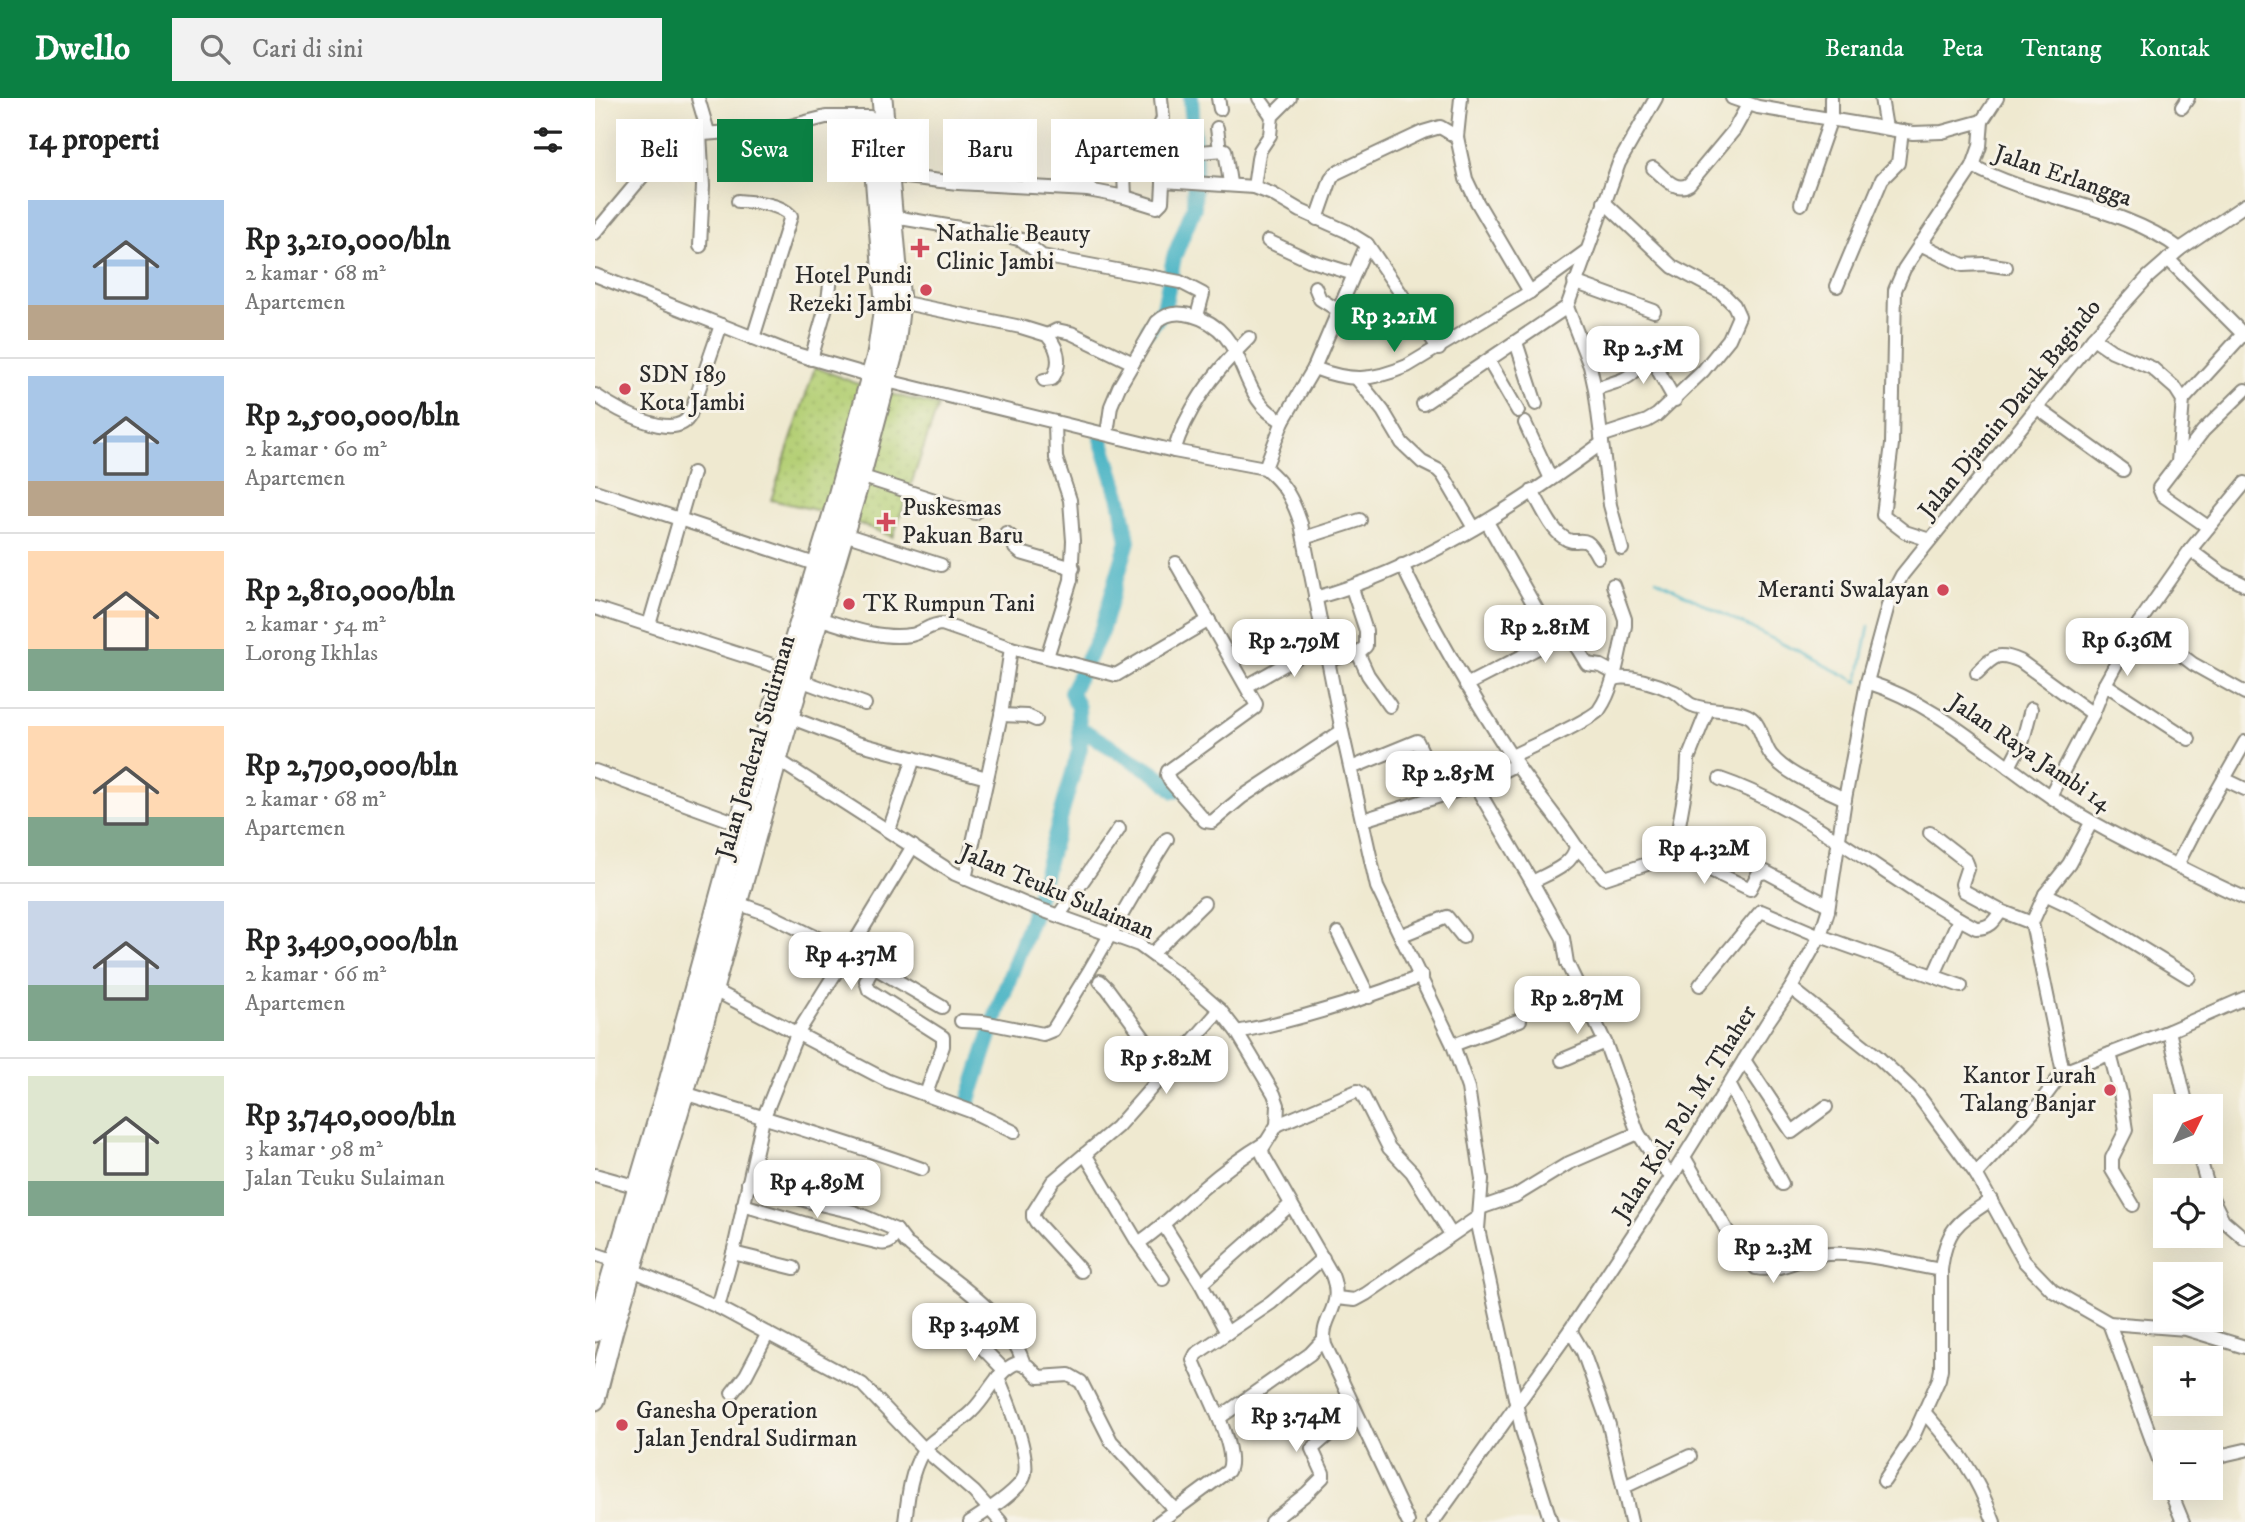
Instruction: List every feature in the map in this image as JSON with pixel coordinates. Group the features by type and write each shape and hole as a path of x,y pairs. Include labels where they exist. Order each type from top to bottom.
{"highway":[{"name":"Jalan Jenderal Sudirman","path":"880,119 882,98"},
{"name":"Jalan Jenderal Sudirman","path":"879,379 885,301 880,182"},
{"name":"Jalan Jenderal Sudirman","path":"595,1400 638,1186 684,1093 703,998 737,903 735,874 740,824 792,675 818,618 844,534 852,484 879,379 895,345 900,302 890,182"},
{"name":"Jalan Jenderal Sudirman","path":"595,1332 623,1265 703,998 735,874 778,760 789,716 792,675 818,565 852,484"}],"street":[{"path":"698,98 704,132 700,246"},
{"path":"1161,98 1163,119"},
{"path":"1259,98 1272,116"},
{"path":"1254,187 1260,150 1270,135 1272,116 1290,98"},
{"path":"1461,98 1457,137 1467,179 1477,202 1530,292"},
{"path":"1622,549 1611,505 1590,366 1567,307 1585,252 1626,149 1656,98"},
{"path":"1732,98 1748,105 1928,134 1982,121 1997,98"},
{"path":"1801,204 1831,118 1831,98"},
{"path":"1881,98 1886,128"},
{"path":"1653,168 1677,188 1683,188 1725,143 1748,105"},
{"path":"596,227 661,154 675,142 690,135 704,132 771,130 870,108"},
{"name":"Jalan Erlangga","path":"1982,121 1980,146 1973,166 2009,182 2139,225 2163,236 2180,249"},
{"path":"1317,219 1331,179 1342,169 1440,127 1457,137"},
{"path":"1217,128 1220,150"},
{"path":"1837,286 1882,179 1898,163 1902,131"},
{"path":"1204,152 1226,151 1230,183"},
{"path":"1930,540 1905,532 1883,515 1892,444 1895,290 1904,269 1973,166"},
{"path":"929,180 1088,190 1159,207 1162,202 1163,182"},
{"path":"1088,182 1088,190"},
{"path":"1124,182 1125,197"},
{"path":"1175,182 1230,183 1254,187 1346,231 1367,244 1439,349"},
{"path":"738,201 771,206 787,211 790,216 753,338"},
{"path":"1315,598 1352,588 1480,525 1551,479 1602,440 1647,421 1675,400 1703,371 1728,339 1739,316 1722,293 1665,260 1604,202"},
{"name":"Jalan Djamin Datuk Bagindo","path":"1867,682 1890,597 1902,575 2036,407 2093,338 2168,259 2180,249 2242,213"},
{"path":"894,217 1007,236 1022,240 1042,256 1180,282 1203,294 1197,316"},
{"path":"1268,240 1309,260 1354,274"},
{"path":"1265,468 1283,421 1314,368 1367,244"},
{"path":"1920,244 1963,265 2005,267"},
{"path":"1314,368 1359,380 1387,375 1439,349 1530,292 1585,252"},
{"path":"2168,259 2244,334 2183,400"},
{"path":"595,275 753,338 879,379 1174,451 1265,468 1292,497 1304,538 1342,731 1377,887 1453,1045 1472,1109 1482,1179 1479,1212 1481,1242 1517,1407 1551,1522"},
{"path":"811,359 828,300 831,277"},
{"path":"1574,282 1654,311"},
{"path":"1315,287 1320,299 1339,311"},
{"path":"900,302 1021,327 1047,335 1057,351 1059,361 1052,379 1044,380"},
{"path":"1423,404 1567,307"},
{"path":"1107,434 1111,406 1129,361 1160,319 1175,313 1197,316 1226,336 1253,391 1274,417 1283,421"},
{"path":"595,395 654,424 673,427 685,423 721,326"},
{"path":"1047,335 1057,330 1071,333 1129,361"},
{"path":"1595,389 1631,374 1637,368 1647,337"},
{"path":"1174,451 1177,440 1205,388 1248,338"},
{"path":"2093,338 2112,351 2152,368 2176,389 2183,400 2178,462"},
{"path":"1516,342 1536,404"},
{"path":"1489,361 1518,411"},
{"path":"1659,372 1675,400"},
{"path":"1359,380 1383,411 1402,443 1422,463 1443,475 1480,525 1553,640"},
{"path":"2209,527 2159,492 2159,488 2203,431 2245,390"},
{"path":"2036,407 2123,470"},
{"path":"1047,657 1068,594 1073,568 1073,519 1070,500 1059,470 1055,422"},
{"path":"1525,423 1551,479"},
{"path":"649,625 693,473"},
{"path":"2050,796 2093,714 2105,684 2139,623 2190,550 2245,483"},
{"path":"852,484 975,513"},
{"path":"595,491 818,565"},
{"path":"1532,491 1561,536 1568,540 1581,538 1587,541 1598,557"},
{"path":"1304,538 1360,520"},
{"path":"1006,533 1014,539 1018,552 1073,568"},
{"path":"844,534 941,565"},
{"path":"2190,550 2221,573 2245,585"},
{"path":"1176,563 1256,704 1255,708 1167,773 1170,781 1207,822 1212,822 1241,797 1342,731"},
{"path":"1402,565 1418,599 1467,685 1514,760 1576,846 1605,878 1653,864 1668,858 1673,852 1687,780 1688,759 1708,709"},
{"path":"1363,820 1475,785 1595,714 1614,676 1625,626 1625,618 1613,585"},
{"path":"1328,660 1358,653 1368,640 1352,588"},
{"path":"595,608 792,675 865,704"},
{"path":"818,618 890,636 910,635 942,624 1011,648 1113,675 1119,674 1209,620"},
{"path":"2139,623 2193,664 2245,693"},
{"path":"1467,685 1568,634 1587,664 1601,666 1614,676 1655,684 1679,694 1690,704 1752,718 1773,757 1789,770 1845,799"},
{"path":"1247,686 1324,642"},
{"path":"965,879 1001,715 1011,648"},
{"path":"1358,653 1368,675 1390,706"},
{"path":"1977,673 1992,658 1999,655 2009,656 2093,714"},
{"name":"Jalan Raya Jambi 14","path":"1867,682 1895,691 1918,703 2091,823 2214,886 2245,898"},
{"name":"Jalan Kol. Pol. M. Thaher","path":"1433,1522 1517,1407 1672,1176 1791,988 1820,936 1829,905 1867,682"},
{"path":"2105,684 2189,739"},
{"path":"2009,767 2023,740 2031,709"},
{"path":"1001,715 1027,716 1036,720"},
{"path":"789,716 857,743 987,778"},
{"path":"1351,768 1417,741 1443,796"},
{"path":"2177,866 2245,742"},
{"path":"889,830 914,758"},
{"name":"Jalan Teuku Sulaiman","path":"778,760 965,879 1139,946 1152,954 1220,1010 1237,1032 1277,1100 1277,1125"},
{"path":"595,771 740,824"},
{"path":"1720,779 1760,796 1838,841 1909,889 1976,928 1985,928 1992,924 2001,911"},
{"path":"2224,779 2245,789"},
{"path":"1475,785 1560,930 1566,947 1567,962 1605,1042 1638,1133 1654,1157 1672,1176"},
{"path":"2063,1072 2032,923 2045,894 2069,863 2091,823"},
{"path":"1059,915 1119,829"},
{"path":"1930,833 1966,861 1968,866 1962,884 1964,891 2001,911 2032,923"},
{"path":"1716,837 1722,861 1720,875"},
{"path":"961,1021 983,1022 1043,1034 1053,1030 1167,839"},
{"path":"718,1307 763,1119 797,1034 913,846"},
{"path":"1532,882 1569,862 1576,846"},
{"path":"1673,852 1750,889 1758,874 1766,872 1829,905"},
{"path":"2045,894 2081,911 2189,977"},
{"path":"1152,954 1204,902"},
{"path":"737,903 768,914 848,953"},
{"path":"1700,985 1761,911 1820,936 1961,986"},
{"path":"1402,935 1447,917 1463,937"},
{"path":"1934,975 1959,919"},
{"path":"1338,933 1369,997"},
{"path":"926,1094 943,1046 943,1037 869,990 866,981 872,970 877,969 942,1007"},
{"path":"1237,1032 1289,1021 1369,997 1422,976"},
{"path":"1100,981 1152,1049 1153,1064 1162,1075"},
{"path":"1791,988 1903,1079 1934,1114 1976,1174 2012,1241 2035,1275 2064,1298 2109,1323 2186,1329 2245,1347"},
{"path":"703,998 797,1034 888,1081 973,1112 1014,1132"},
{"path":"1976,1174 2034,1111 2063,1072 2245,998"},
{"path":"1081,1271 1032,1215 1053,1181 1117,1127 1220,1010"},
{"path":"1453,1045 1520,1020"},
{"path":"2169,1031 2184,1094"},
{"path":"1562,1060 1605,1042"},
{"path":"2110,1054 2126,1130 2112,1158 2112,1170 2133,1205"},
{"path":"1744,1060 1792,1132 1826,1107"},
{"path":"1729,1084 1782,1184"},
{"path":"1138,1243 1205,1186 1265,1143 1273,1135 1277,1125 1357,1091 1362,1094 1389,1148 1412,1172 1451,1234"},
{"path":"684,1093 882,1154 922,1169"},
{"path":"1336,1298 1355,1300 1366,1294 1479,1212 1515,1196 1569,1163 1638,1133"},
{"path":"1265,1143 1262,1149 1266,1163 1335,1280 1335,1308 1323,1331 1324,1339 1355,1412 1408,1522"},
{"path":"1085,1154 1138,1243 1163,1279"},
{"path":"1684,1157 1739,1251 1756,1268 1769,1269 1813,1256 1838,1254 1941,1270"},
{"path":"595,1175 638,1186"},
{"path":"748,1183 854,1212 897,1230 908,1245 993,1312 1017,1345 1024,1364 1039,1377 1069,1374 1081,1382 1111,1441 1175,1510"},
{"path":"1884,1481 1917,1428 1935,1390 1941,1369 1943,1254 1955,1226 1991,1200"},
{"path":"743,1205 830,1231 886,1244 897,1230"},
{"path":"1201,1283 1290,1205"},
{"path":"2223,1220 2245,1239"},
{"path":"1163,1224 1201,1283 1227,1333"},
{"path":"733,1253 794,1268"},
{"path":"595,1254 718,1307 862,1384 924,1449 974,1492 1001,1522"},
{"path":"1159,1522 1230,1468 1228,1446 1219,1419 1193,1360 1196,1354 1271,1303 1322,1258"},
{"path":"2109,1323 2153,1441"},
{"path":"1570,1330 1583,1352 1609,1425 1631,1522"},
{"path":"967,1332 1001,1374 1021,1440 1026,1471 1022,1481 990,1509 970,1522"},
{"path":"732,1393 746,1375 768,1333"},
{"path":"1219,1419 1310,1354 1324,1339"},
{"path":"905,1522 913,1473 924,1449 972,1411 1001,1374 1013,1364 1024,1364"},
{"path":"1277,1520 1323,1477 1312,1451 1313,1446 1355,1412"},
{"path":"1924,1412 1974,1474 1994,1522"},
{"path":"1917,1428 1946,1437"},
{"path":"2223,1455 2245,1450"},
{"path":"1624,1487 1690,1456"},
{"path":"2174,1500 2183,1522"}],"green space":[{"path":"815,367 868,388 938,406 893,537 834,514 771,500"}],"waterway":[{"path":"1149,329 1164,308 1174,257 1194,207 1191,98"},
{"path":"969,1100 1034,911 1080,748 1078,708 1071,692 1101,632 1128,541 1120,499 1101,439"},
{"path":"1656,580 1858,682 1869,626"},
{"path":"1081,729 1162,778 1175,791"}],"place":[{"name":"Nathalie Beauty Clinic Jambi","path":"920,248"},
{"name":"Hotel Pundi Rezeki Jambi","path":"926,290"},
{"name":"SDN 189 Kota Jambi","path":"625,389"},
{"name":"Puskesmas Pakuan Baru","path":"886,522"},
{"name":"Meranti Swalayan","path":"1943,590"},
{"name":"TK Rumpun Tani","path":"849,604"},
{"name":"Kantor Lurah Talang Banjar","path":"2110,1090"},
{"name":"Ganesha Operation Jalan Jendral Sudirman","path":"622,1425"}]}
